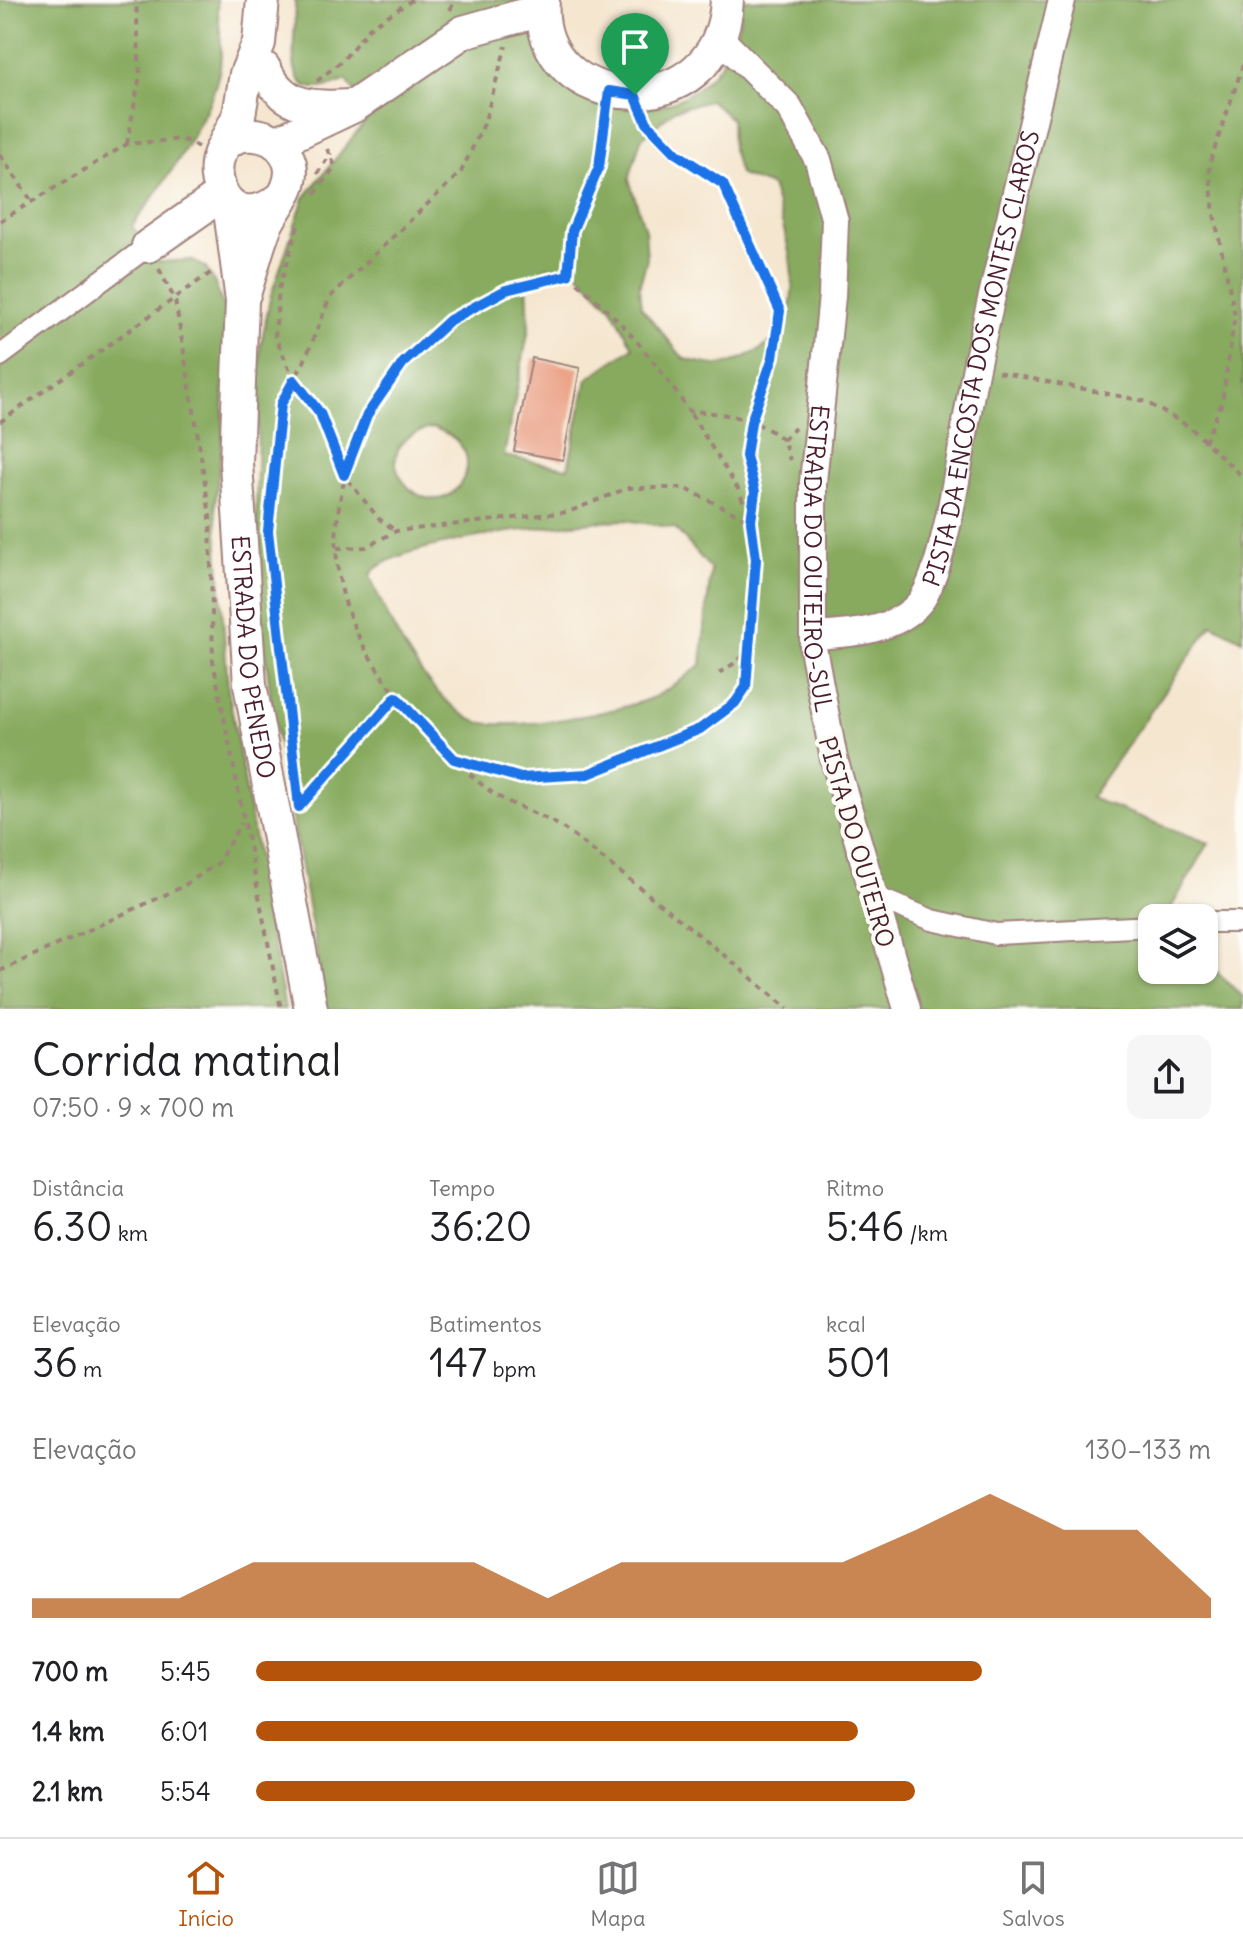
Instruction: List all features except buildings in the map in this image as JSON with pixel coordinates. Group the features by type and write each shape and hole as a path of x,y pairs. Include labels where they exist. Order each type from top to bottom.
{"street":[{"path":"262,56 246,74 239,115 211,151 214,174 225,199 239,209 262,210 295,201 291,168 275,141 262,56 263,0"},
{"path":"211,151 245,135 275,141 354,106 438,46 463,32 533,9 556,52 570,69 622,93 662,91 686,79 706,61 720,38 727,0"},
{"name":"PISTA DA ENCOSTA DOS MONTES CLAROS","path":"813,636 894,622 920,602 929,586 943,539 976,368 1062,0"},
{"name":"ESTRADA DO OUTEIRO-SUL","path":"720,38 789,107 818,160 835,221 832,296 813,482 813,636 834,759 871,895 907,1009"},
{"path":"262,56 274,89 289,99 316,108 354,106"},
{"name":"ESTRADA DO PENEDO","path":"242,301 264,229 295,201 354,106"},
{"path":"0,356 148,246 225,199"},
{"name":"ESTRADA DO PENEDO","path":"225,199 242,301 236,463 250,685 311,1009"},
{"path":"871,895 932,920 996,934 1138,927"},
{"path":"1218,922 1238,922"}],"path":[{"path":"127,144 140,75 136,0"},
{"path":"312,85 343,60 369,28 412,0"},
{"path":"268,531 281,404 330,297 461,172 533,9"},
{"path":"1205,442 1222,402 1235,315 1214,214 1209,165 1243,65"},
{"path":"568,275 572,231 599,167 622,93"},
{"path":"454,759 521,778 588,774 700,729 735,703 746,687 756,571 751,521 755,492 746,456 751,422 773,357 780,311 723,184 677,154 622,93"},
{"path":"0,221 127,144 182,139 211,151"},
{"path":"327,149 335,166 295,201 279,288 275,336 294,380 320,413 344,475 379,519 396,531"},
{"path":"0,155 31,200"},
{"path":"148,246 175,300 210,516 213,661 242,822 281,1009"},
{"path":"0,422 215,269"},
{"path":"568,275 613,312 646,349 738,489 751,521"},
{"path":"568,275 506,290 450,320 403,363 367,415 344,475 337,548 342,591 354,633 375,670 396,697 489,791 563,828 788,1009"},
{"path":"976,368 1144,401 1190,427 1243,477"},
{"path":"689,411 734,414 751,422 783,440 790,463"},
{"path":"337,548 366,547 396,531 568,512 628,488 684,488 751,521"},
{"path":"274,605 294,764"},
{"path":"719,673 738,661 750,647"},
{"path":"297,793 299,807 396,697"},
{"path":"0,971 182,887 218,863 242,822"}],"green space":[{"path":"0,0 217,0 221,56 211,98 187,145 132,226 159,262 191,260 205,267 225,311 223,434 215,505 228,689 285,1009 0,1009"},
{"path":"295,0 528,0 563,67 583,96 610,106 643,108 666,104 687,95 704,82 731,46 739,24 742,0 1243,0 1243,640 1212,624 1090,798 1209,843 1173,904 1138,904 1138,984 1218,984 1218,973 1243,997 1243,1009 327,1009 273,715 260,609 256,506 260,349 270,298 304,198 369,117 347,80 324,87 309,87 300,81 294,54","holes":["710,100 731,119 732,149 740,175 771,186 790,256 792,281 791,304 784,325 770,342 749,355 723,365 684,359 641,307 639,288 647,259 645,230 629,179 641,139 674,110","547,267 576,271 612,308 633,347 587,379 568,468 504,456 529,328 527,282","433,428 456,440 467,461 463,479 449,495 433,499 417,494 404,482 397,467 397,451 409,437","626,520 675,528 711,569 701,665 656,696 592,714 534,723 486,723 471,719 453,707 423,675 387,616 370,576 384,564 447,543 531,529"]}],"route":[{"path":"609,91 635,95 647,123 677,154 723,184 780,311 773,357 751,422 746,456 755,492 751,521 756,559 746,687 735,703 700,729 588,774 521,778 454,759 396,697 299,807 275,619 268,531 281,404 294,380 320,413 344,475 367,415 403,363 450,320 506,290 568,275 572,231 599,167 609,91"}]}
